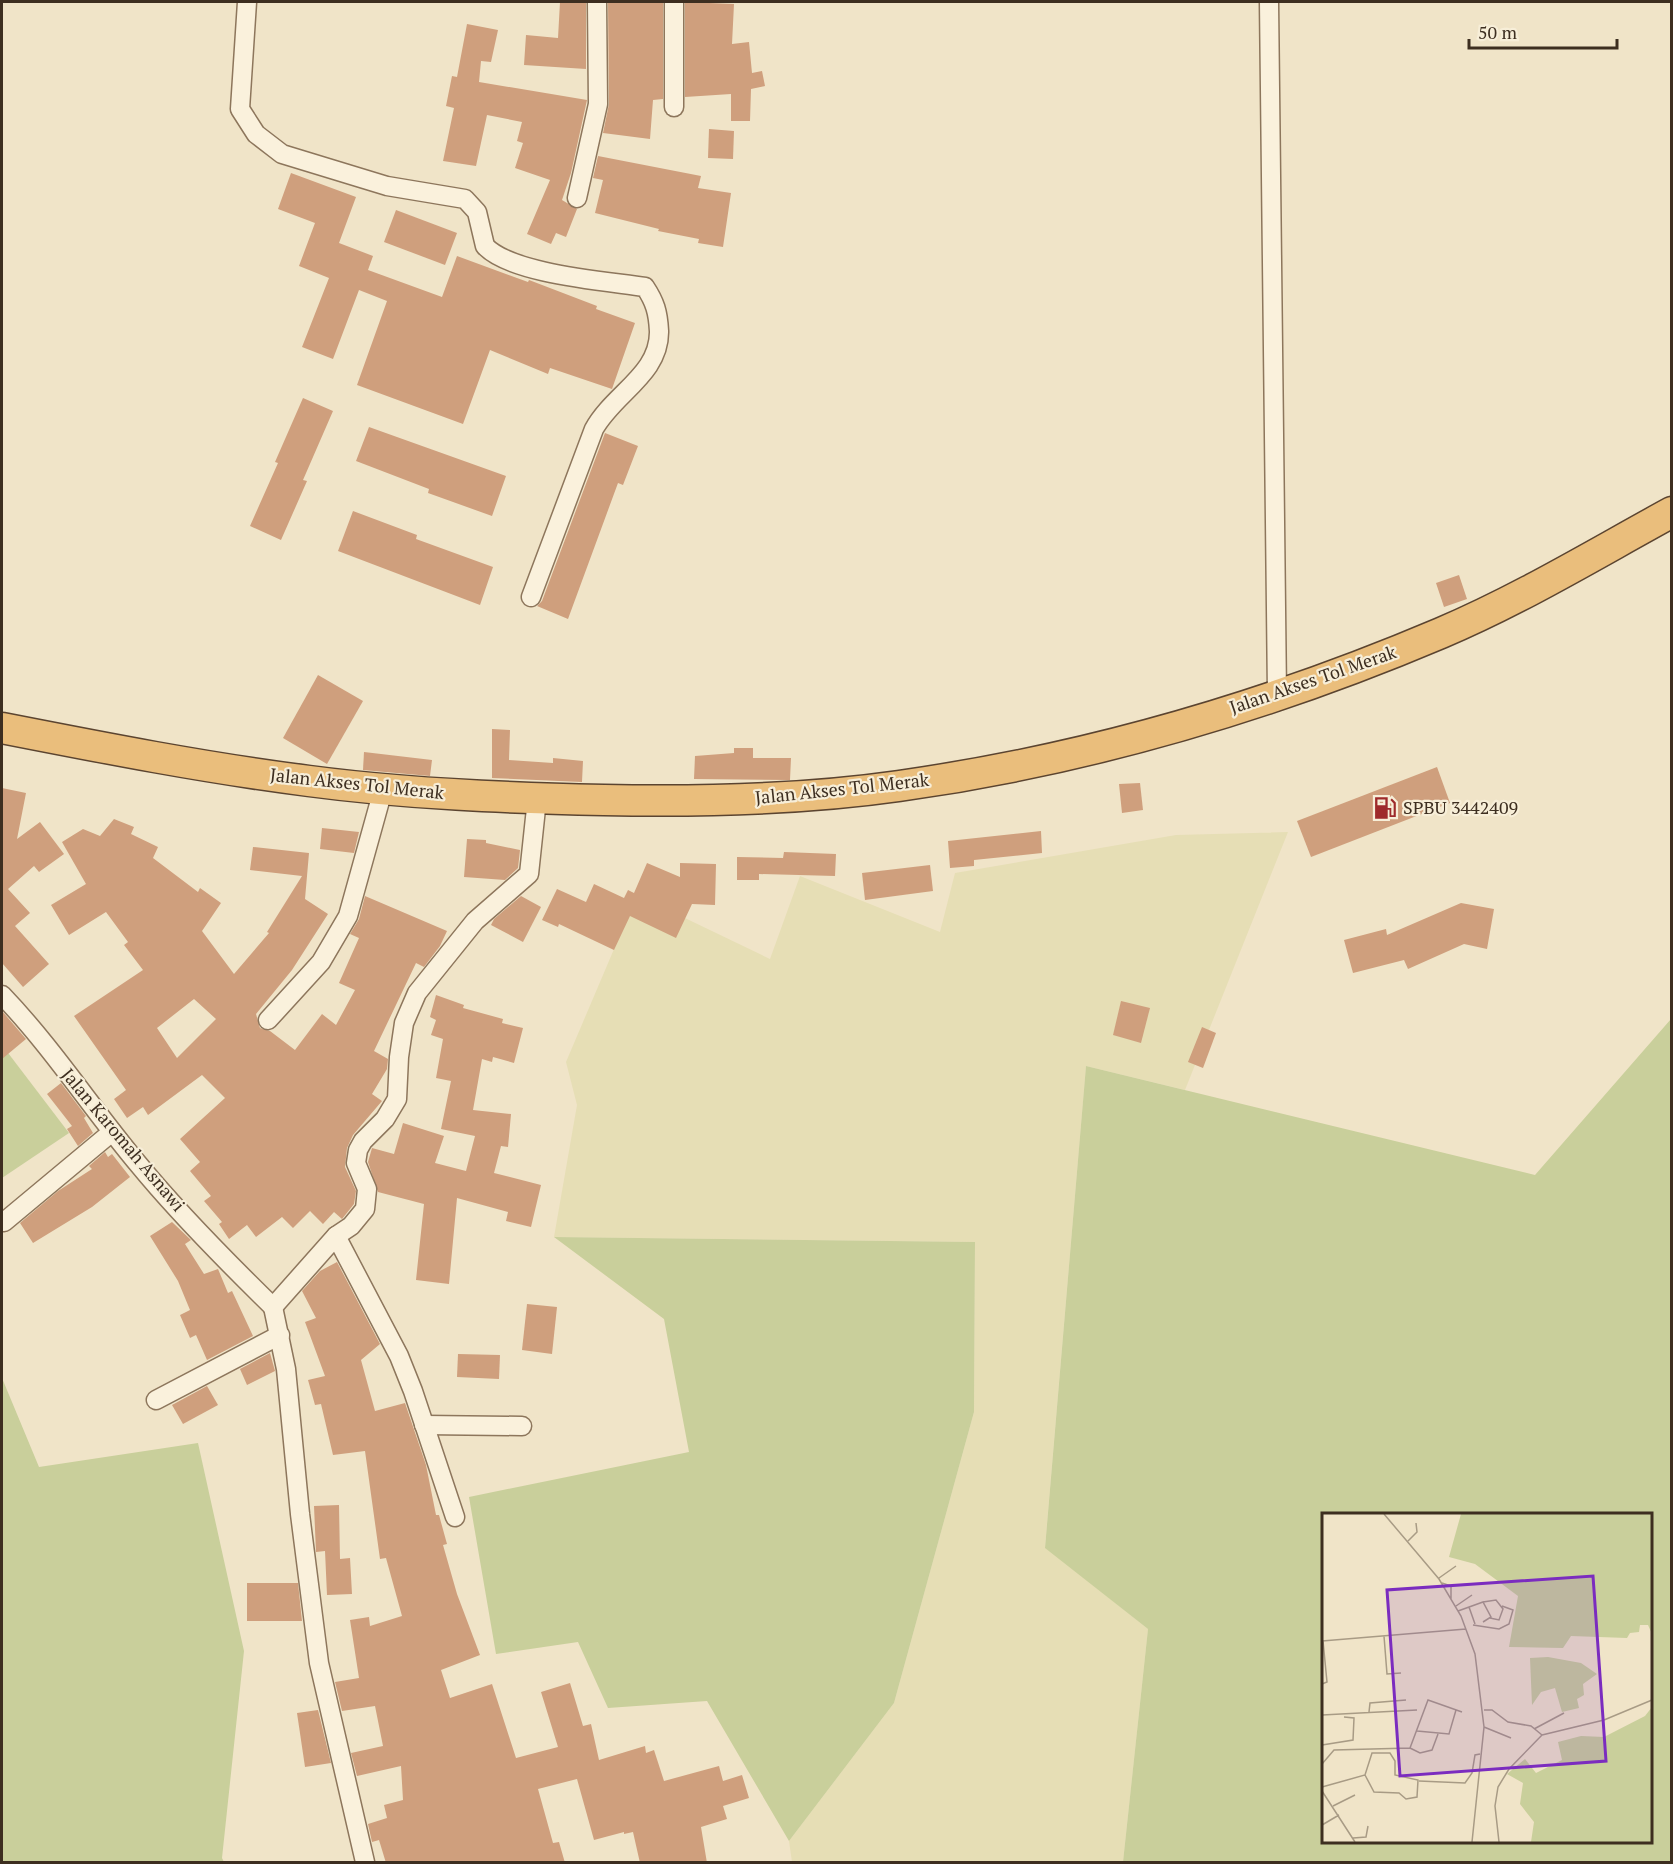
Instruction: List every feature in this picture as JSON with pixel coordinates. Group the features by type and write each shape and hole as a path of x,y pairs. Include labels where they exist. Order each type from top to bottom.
{"highway":[{"name":"Jalan Akses Tol Merak","path":"2,728 226,769 383,790 537,799 668,802 798,796 900,786 1110,745 1276,695 1392,653 1485,613 1671,513"}],"street":[{"path":"247,2 240,109 256,134 282,154 387,186 465,199 477,212 485,246 499,257 525,267 645,287 657,304 659,339 655,359 604,410 594,429 531,597"},
{"path":"577,198 598,104 597,2"},
{"path":"674,2 674,107"},
{"path":"1269,2 1276,695"},
{"path":"268,1020 321,962 348,916 383,790"},
{"path":"365,1863 320,1663 280,1335 273,1307 336,1236 351,1226 365,1209 368,1189 356,1163 358,1150 363,1141 385,1119 398,1099 399,1057 404,1023 417,993 475,921 492,903 530,874 537,799"},
{"name":"Jalan Karomah Asnawi","path":"2,995 28,1022 112,1132 225,1260 273,1307"},
{"path":"4,1222 112,1132"},
{"path":"336,1236 399,1356 455,1517"},
{"path":"156,1400 280,1335"},
{"path":"424,1425 522,1426"}],"shaded area":[{"path":"1288,832 1185,1090 1086,1066 1045,1547 1148,1629 1123,1862 792,1862 789,1841 894,1703 974,1412 975,1242 554,1237 577,1105 566,1062 637,895 770,959 800,876 940,932 955,873 1176,835"}],"green space":[{"path":"1671,1019 1671,1862 1123,1862 1148,1629 1045,1548 1086,1066 1535,1175"},
{"path":"2,1045 69,1133 2,1178"},
{"path":"554,1237 975,1242 974,1412 894,1703 789,1841 707,1701 608,1708 578,1642 496,1654 469,1497 689,1452 664,1319"},
{"path":"2,1378 39,1467 198,1443 244,1651 222,1858 224,1862 2,1862"}],"building":[{"path":"560,2 586,2 586,69 524,65 526,35 558,38"},
{"path":"608,2 663,2 663,99 653,100 650,139 603,133 609,104"},
{"path":"685,2 734,4 732,44 749,42 752,73 762,71 765,86 751,89 750,121 731,121 731,94 685,97"},
{"path":"467,24 498,30 491,62 481,61 479,82 587,100 571,173 562,200 577,209 566,237 556,233 551,244 527,234 550,180 515,168 523,143 517,141 522,122 487,115 476,166 443,161 454,108 446,106 452,76 457,77"},
{"path":"709,129 734,131 733,159 708,158"},
{"path":"598,156 701,176 698,188 731,193 723,247 698,243 699,239 658,231 659,229 595,213 603,180 593,178"},
{"path":"291,173 356,197 339,243 373,256 368,270 442,297 457,256 528,282 529,280 635,323 612,389 550,368 548,374 490,350 463,424 357,385 387,301 359,290 333,359 302,347 329,278 299,266 315,223 278,209"},
{"path":"396,210 457,233 445,265 384,242"},
{"path":"303,398 333,411 303,480 307,481 281,540 250,526"},
{"path":"369,427 506,476 492,516 428,493 429,489 356,461"},
{"path":"605,433 638,446 623,485 618,483 568,619 537,606 542,601"},
{"path":"353,511 417,535 416,539 493,567 480,605 338,551"},
{"path":"1459,575 1467,599 1444,607 1436,583"},
{"path":"318,675 363,701 327,764 283,738"},
{"path":"492,729 510,730 509,760 553,763 553,758 583,761 582,782 492,778"},
{"path":"734,748 753,748 753,758 791,758 790,780 694,779 695,756 734,753"},
{"path":"364,752 432,760 430,776 363,770"},
{"name":"SPBU 3442409","path":"1437,767 1450,803 1311,857 1297,821"},
{"path":"1140,783 1143,810 1122,813 1119,784"},
{"path":"2,788 26,793 17,839 40,822 64,854 39,872 34,866 8,889 30,913 15,926 49,964 23,987 2,963"},
{"path":"114,819 134,827 131,834 158,847 153,858 198,892 200,888 221,903 202,931 234,974 269,933 267,932 302,876 250,870 253,847 309,853 305,899 328,914 292,970 256,1014 260,1028 270,1031 295,1050 322,1014 336,1025 355,990 339,983 359,938 350,934 359,919 365,896 447,931 440,946 424,967 416,963 374,1051 388,1059 387,1069 372,1094 382,1101 353,1135 347,1148 345,1167 356,1191 354,1204 342,1219 334,1212 323,1224 310,1211 293,1228 282,1217 256,1237 247,1225 229,1239 219,1224 222,1222 204,1201 211,1196 190,1171 200,1162 180,1139 225,1098 202,1075 148,1115 143,1107 127,1118 114,1099 126,1090 74,1016 143,970 124,945 128,942 106,912 69,935 51,905 86,884 62,842 83,829 100,836","holes":["194,999 216,1019 177,1058 157,1028"]},
{"path":"322,828 359,832 354,853 320,849"},
{"path":"1041,831 1042,853 974,860 974,866 950,868 948,841"},
{"path":"467,839 486,840 486,843 520,850 518,868 505,880 464,877"},
{"path":"784,852 836,854 835,876 759,874 759,880 737,880 737,857 783,858"},
{"path":"647,863 680,877 680,863 716,864 715,905 692,904 676,938 630,916 614,950 559,924 558,927 542,920 557,889 586,902 594,884 624,898 628,890 634,893"},
{"path":"930,865 933,891 865,900 862,873"},
{"path":"521,896 541,907 523,942 491,925 494,919"},
{"path":"1461,903 1494,909 1487,949 1464,944 1408,969 1404,960 1353,973 1344,940 1386,929 1387,935"},
{"path":"436,995 464,1005 463,1008 503,1019 502,1023 523,1028 514,1063 493,1057 492,1062 482,1059 473,1110 511,1114 508,1147 501,1146 494,1173 541,1185 531,1227 506,1221 508,1212 457,1198 449,1284 416,1280 424,1204 378,1192 368,1162 372,1148 394,1154 403,1123 444,1136 435,1163 466,1171 475,1136 441,1129 451,1081 436,1078 443,1039 431,1035 436,1020 430,1017"},
{"path":"1121,1001 1150,1008 1141,1043 1113,1035"},
{"path":"2,1011 26,1039 2,1059"},
{"path":"1202,1027 1216,1033 1203,1068 1188,1062"},
{"path":"61,1083 86,1116 84,1118 93,1133 78,1146 67,1129 72,1126 47,1094"},
{"path":"105,1152 108,1157 112,1154 130,1177 92,1207 33,1243 20,1223 58,1191 92,1169 89,1166"},
{"path":"172,1222 191,1240 185,1244 204,1274 218,1269 228,1293 232,1291 253,1336 207,1360 196,1335 190,1338 180,1315 190,1310 178,1281 150,1236"},
{"path":"337,1262 380,1344 361,1360 375,1411 405,1403 426,1465 436,1515 439,1515 447,1544 443,1545 457,1594 480,1655 441,1670 450,1698 492,1684 516,1758 558,1747 541,1692 570,1683 583,1726 591,1724 599,1760 645,1746 646,1753 654,1750 664,1781 719,1766 723,1781 742,1775 749,1798 723,1806 727,1819 701,1827 707,1863 640,1863 633,1832 624,1834 624,1832 594,1840 577,1779 538,1789 553,1843 559,1842 565,1863 386,1863 379,1840 372,1842 368,1824 387,1818 384,1805 403,1800 401,1766 357,1776 351,1753 383,1746 375,1706 342,1711 335,1682 359,1678 350,1620 369,1617 370,1626 402,1616 386,1558 380,1559 365,1451 333,1455 321,1404 315,1405 308,1380 325,1376 305,1322 316,1318 302,1291 320,1271"},
{"path":"527,1304 557,1307 552,1354 522,1350"},
{"path":"270,1353 275,1371 247,1385 240,1369"},
{"path":"458,1354 500,1355 499,1379 457,1377"},
{"path":"207,1386 218,1405 183,1424 172,1405"},
{"path":"339,1505 340,1559 350,1558 352,1594 327,1595 325,1551 316,1552 314,1506"},
{"path":"247,1583 298,1583 302,1621 247,1621"},
{"path":"318,1710 331,1763 305,1767 297,1713"}],"place":[{"name":"SPBU 3442409","path":"1385,808"}]}
